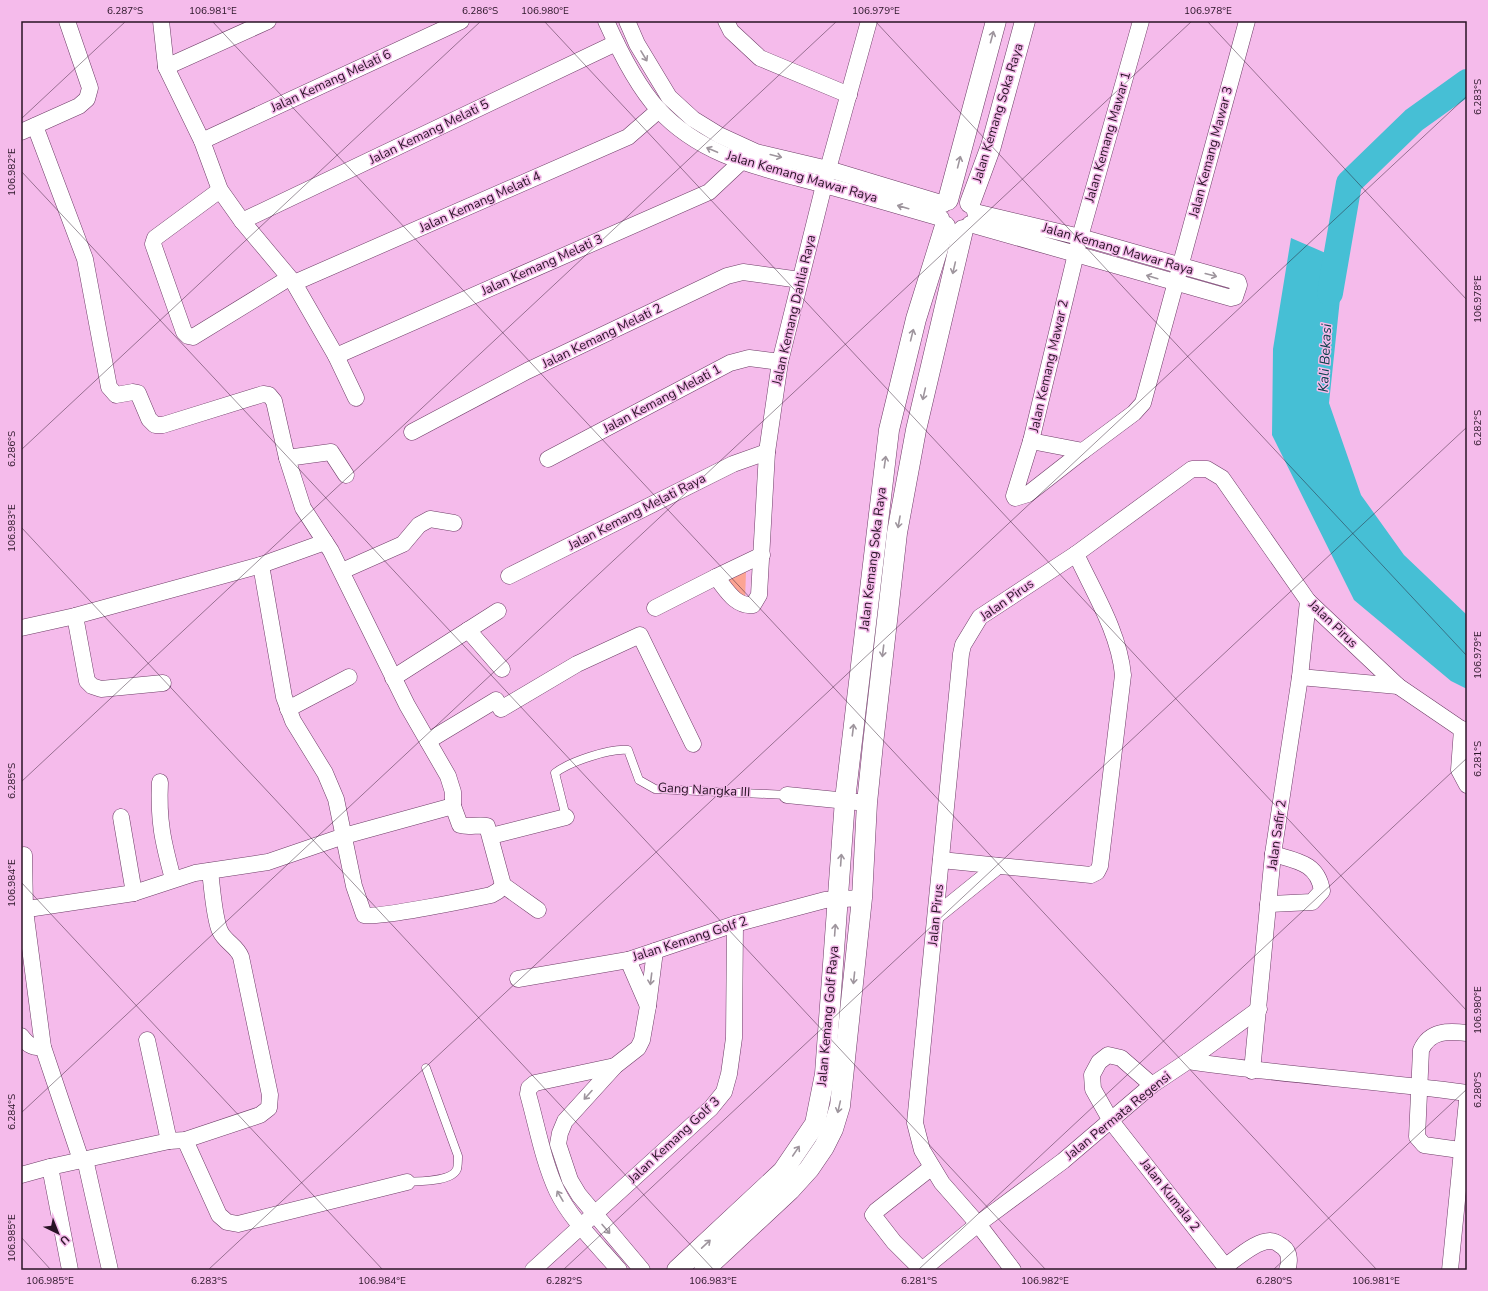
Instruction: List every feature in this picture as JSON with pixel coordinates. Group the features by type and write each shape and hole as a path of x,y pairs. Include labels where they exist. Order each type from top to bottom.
{"street":[{"path":"67,21 90,88 90,94 85,102 79,106 28,129 85,259 109,387 116,395 133,392 138,394 149,419 155,425 163,425 263,394 268,395 274,401 287,458 303,508 342,571 393,678 448,776 453,792 453,806 460,825 466,827 482,825 487,826 491,836 503,885 538,910"},
{"path":"161,21 166,67 202,141 220,190 242,222 291,280 336,356 356,398"},
{"path":"166,67 268,21"},
{"name":"Jalan Kemang Melati 6","path":"202,141 461,21"},
{"name":"Jalan Kemang Mawar Raya","path":"606,21 616,43 645,92 659,110 680,129 703,146 741,162 826,177"},
{"name":"Jalan Kemang Mawar Raya","path":"627,21 637,44 669,97 693,119 719,135 756,152 826,177 957,215 1076,254 1176,284 1231,298 1235,297 1239,285 1238,282 1180,267 1080,237 957,215"},
{"path":"726,21 731,31 760,58 849,95"},
{"name":"Jalan Kemang Dahlia Raya","path":"716,577 736,602 746,606 753,604 758,595 768,452 780,362 826,177 869,21"},
{"name":"Jalan Kemang Soka Raya","path":"862,898 867,803 897,533 957,215 996,21"},
{"name":"Jalan Kemang Soka Raya","path":"838,898 845,800 890,430 916,319 957,215 990,146 1025,21"},
{"name":"Jalan Kemang Mawar 1","path":"1076,254 1140,21"},
{"name":"Jalan Kemang Mawar 3","path":"1176,284 1247,21"},
{"name":"Jalan Kemang Melati 5","path":"242,222 616,43"},
{"name":"Jalan Kemang Melati 4","path":"220,190 154,238 153,244 184,332 188,336 193,337 291,280 628,137 659,110"},
{"name":"Jalan Kemang Melati 3","path":"336,356 709,192 741,162"},
{"name":"Jalan Kemang Mawar 2","path":"1076,254 1031,441 1083,451"},
{"name":"Jalan Kemang Melati 2","path":"412,432 527,371 727,276 743,272 800,280"},
{"path":"1031,441 1014,496 1015,498 1028,494 1134,413 1143,403 1176,284"},
{"name":"Jalan Kemang Melati 1","path":"548,459 730,363 749,358 780,362"},
{"path":"287,458 331,452 346,475"},
{"name":"Jalan Kemang Melati Raya","path":"509,576 733,464 768,452"},
{"name":"Jalan Pirus","path":"1013,1270 978,1224 942,1183 922,1150 915,1123 963,645 980,617 1076,554 1192,469 1207,468 1222,478 1308,601 1398,686 1464,731"},
{"path":"342,571 403,544 419,525 430,519 454,523"},
{"path":"21,628 75,616 261,565 325,542"},
{"path":"941,860 1091,875 1094,874 1100,866 1123,675 1121,658 1111,628 1076,554"},
{"path":"655,608 762,555"},
{"path":"261,565 284,697 293,721 325,773 336,799 354,886 363,912 368,916 491,895 498,891 503,885"},
{"name":"Jalan Safir 2","path":"1252,1071 1268,904 1300,677 1308,601"},
{"path":"393,678 498,611"},
{"path":"75,616 87,681 92,686 101,689 163,682"},
{"path":"468,630 502,669"},
{"path":"428,741 496,700 501,709 577,664 640,635 693,744"},
{"path":"288,709 349,677"},
{"path":"1300,677 1398,686"},
{"path":"1464,731 1459,770 1467,785"},
{"path":"160,782 160,826 173,879"},
{"path":"787,795 867,803"},
{"path":"23,910 134,893 152,888 173,879 210,871 268,862 344,836 453,806"},
{"path":"121,816 134,893"},
{"name":"Gang Nangka III","path":"491,836 566,817"},
{"path":"1268,904 1312,902 1322,891 1317,874 1310,867 1274,854"},
{"path":"24,855 23,910 43,1047 83,1160 110,1270"},
{"path":"936,916 998,866"},
{"path":"21,1175 50,1167 169,1141 185,1140 260,1115 269,1108 270,1095 241,958 238,950 226,940 218,926 210,871"},
{"name":"Jalan Kemang Golf 2","path":"518,979 628,960 735,924 825,900 838,898 862,898"},
{"name":"Jalan Kemang Golf Raya","path":"704,1270 750,1215 783,1171 815,1124 825,1074 838,898"},
{"name":"Jalan Kemang Golf Raya","path":"685,1268 750,1215 790,1190 809,1169 824,1147 833,1129 840,1106 847,1052 862,898"},
{"name":"Jalan Kemang Golf 3","path":"533,1270 711,1108 724,1092 729,1074 734,1038 735,924"},
{"path":"642,1270 579,1195 570,1180 558,1144 560,1133 565,1121 614,1066 638,1048 642,1040 648,1006 655,951"},
{"path":"628,960 648,1006"},
{"name":"Jalan Permata Regensi","path":"922,1270 978,1224 1063,1161 1152,1085 1188,1061 1259,1009"},
{"path":"1465,1151 1424,1145 1418,1140 1421,1050 1430,1037 1446,1032 1467,1033"},
{"path":"21,1036 27,1044 33,1048 43,1047"},
{"path":"147,1040 169,1141"},
{"name":"Jalan Kumala 2","path":"1152,1085 1121,1058 1108,1055 1099,1062 1092,1074 1093,1089 1111,1121 1227,1268"},
{"path":"1188,1061 1252,1071 1467,1093"},
{"path":"614,1066 534,1083 531,1085 528,1094 551,1179 557,1192 581,1226 619,1270"},
{"path":"1450,1270 1465,1151 1467,1101"},
{"path":"540,1136 560,1133"},
{"path":"185,1140 219,1214 226,1222 238,1224 407,1182"},
{"path":"922,1270 894,1242 873,1215 876,1210 932,1166"},
{"path":"50,1167 70,1270"},
{"path":"1227,1268 1249,1249 1264,1241 1275,1242 1286,1249 1290,1262 1287,1270"}],"lane":[{"name":"Gang Nangka III","path":"566,817 555,772 593,757 620,749 628,750 639,780 655,789 787,795"},
{"path":"407,1182 441,1179 451,1175 457,1169 458,1156 426,1068"}],"shaded area":[{"path":"746,571 745,601 727,579"}],"water":[{"path":"1291,238 1344,261 1329,403 1361,495 1404,555 1467,615 1467,689 1451,681 1354,600 1272,435 1273,349"}],"waterway":[{"name":"Kali Bekasi","path":"1330,293 1349,183 1414,120 1467,82"}]}
